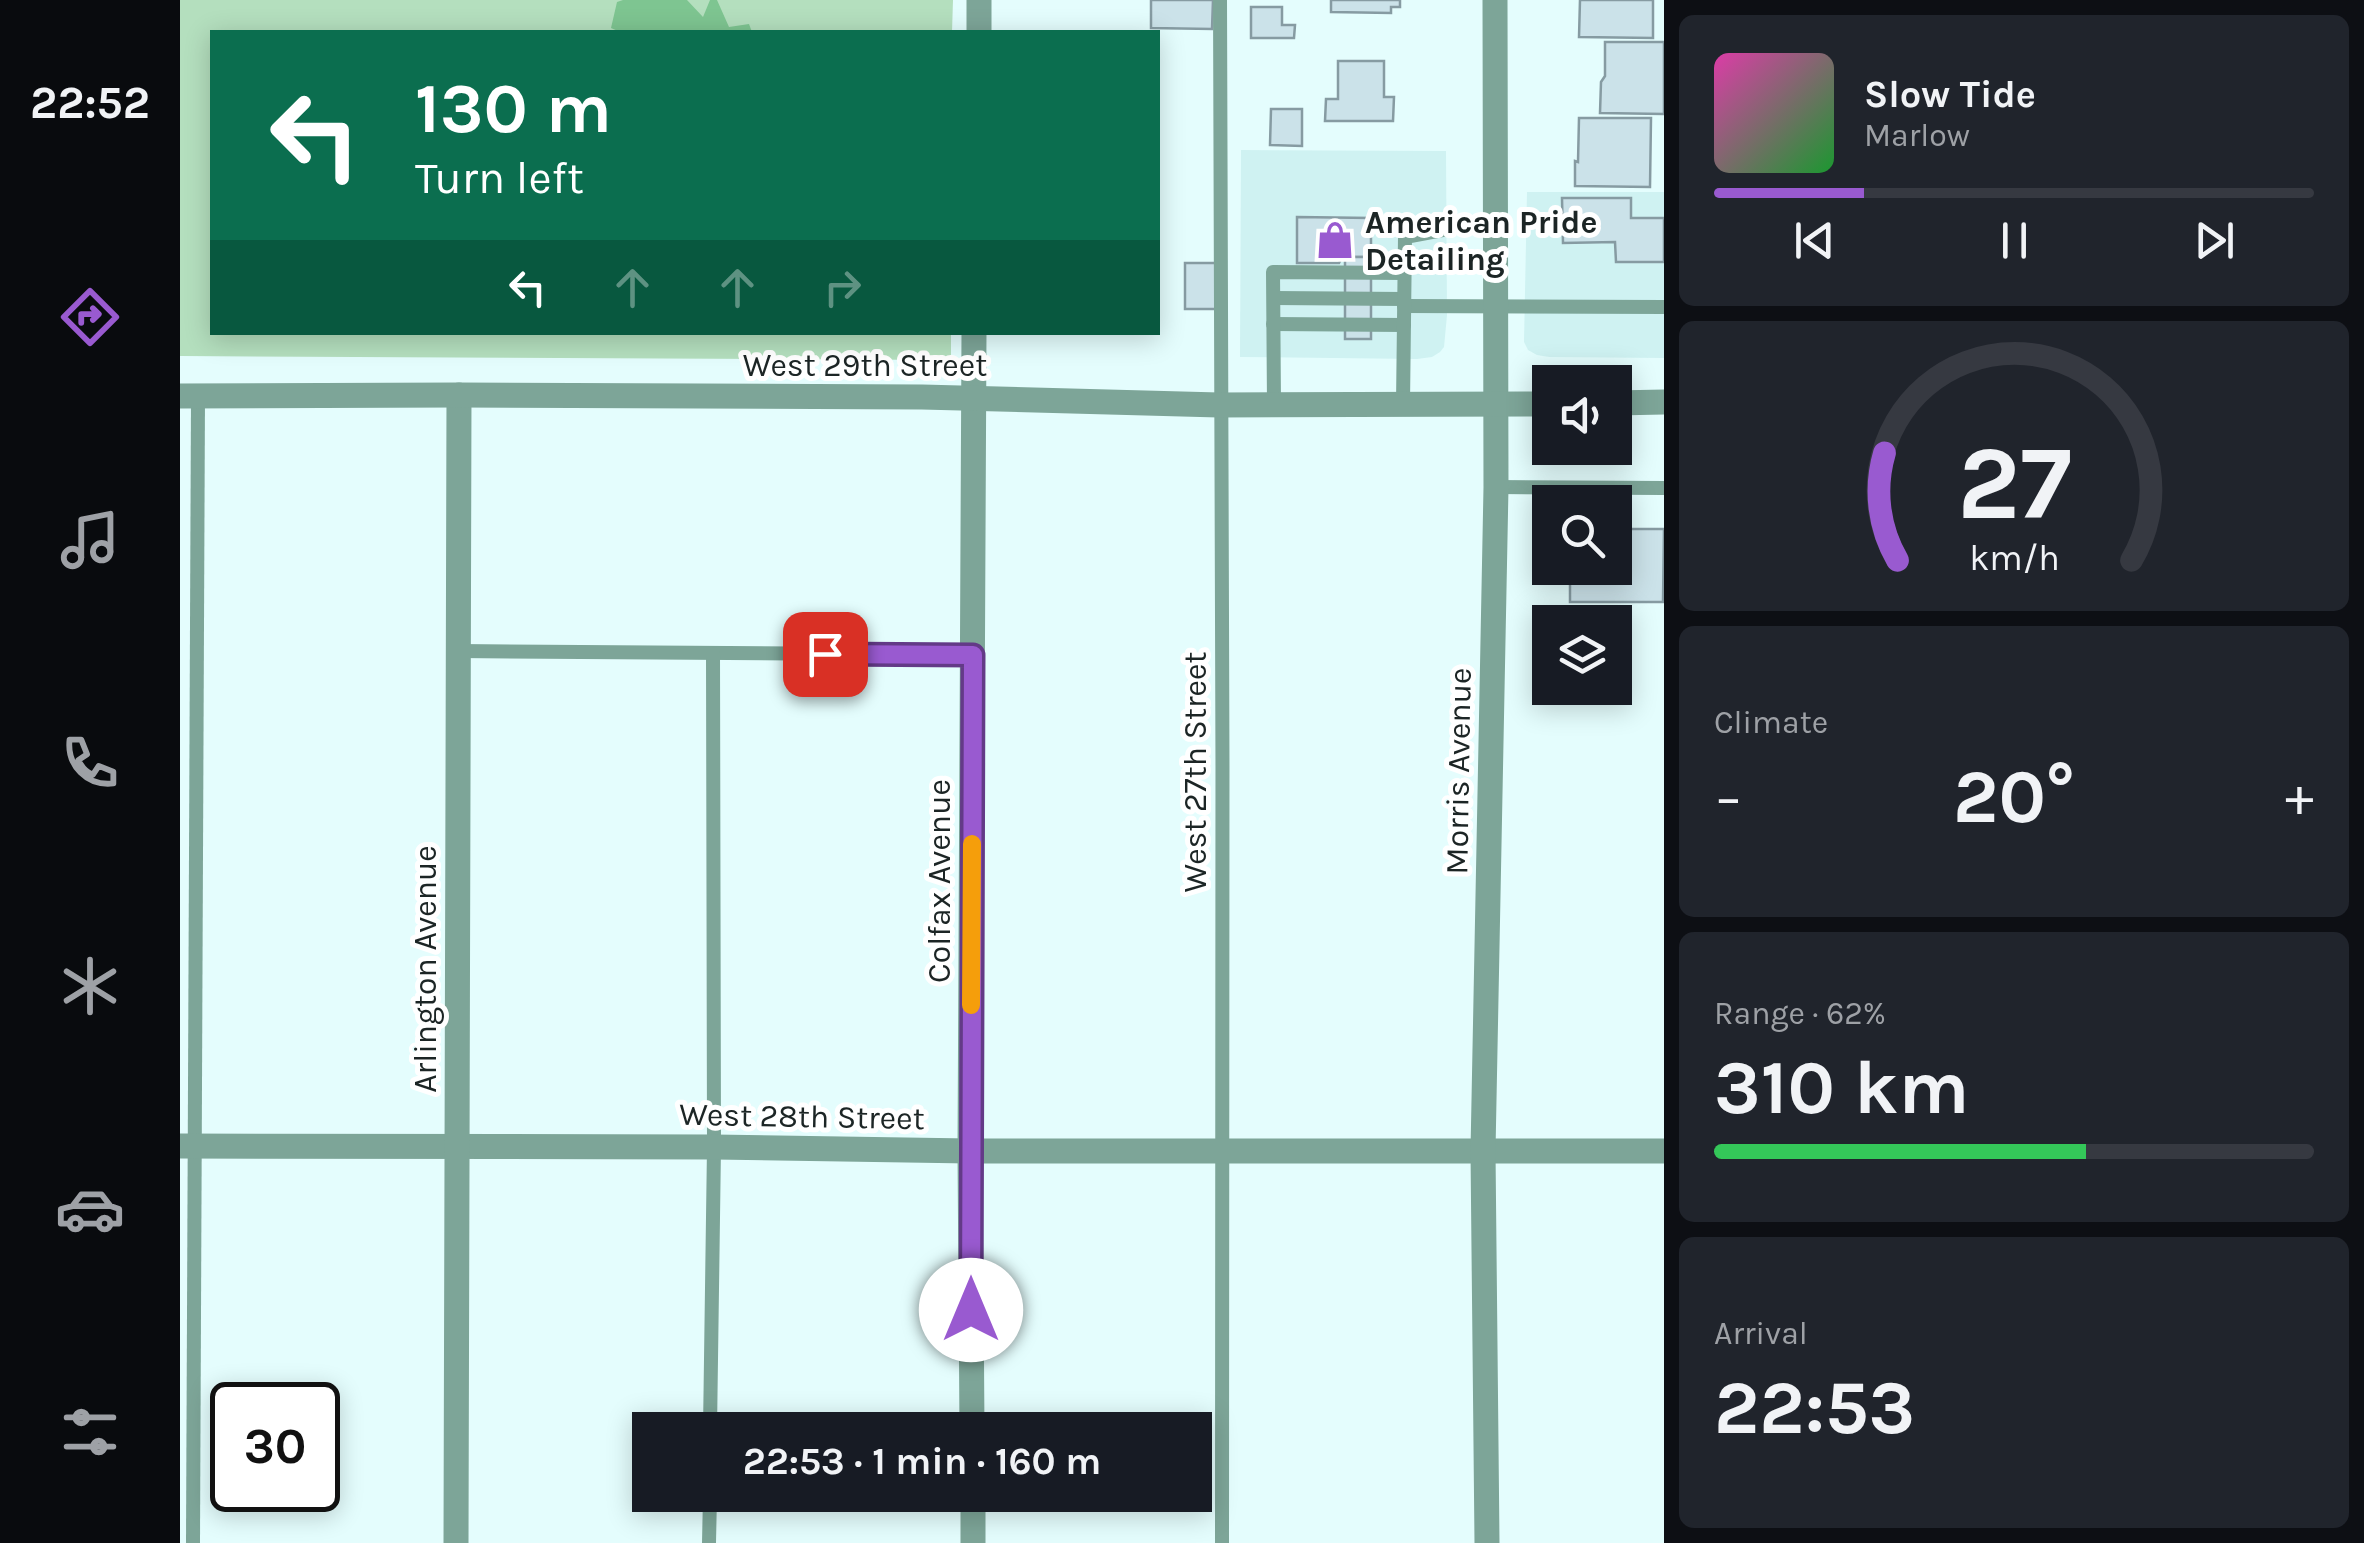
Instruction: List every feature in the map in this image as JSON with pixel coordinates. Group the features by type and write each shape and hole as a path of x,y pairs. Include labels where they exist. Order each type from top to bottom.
{"street":[{"path":"979,0 979,30"},
{"name":"Morris Avenue","path":"1487,1543 1483,1151 1496,487 1495,0"},
{"name":"Colfax Avenue","path":"972,1412 974,335"},
{"name":"West 29th Street","path":"189,396 459,394 1274,405 1532,404"},
{"name":"Arlington Avenue","path":"456,1543 459,394"},
{"path":"1632,403 1664,402"},
{"name":"West 28th Street","path":"188,1146 1664,1152"},
{"path":"972,1512 973,1543"}],"lane":[{"name":"West 27th Street","path":"1220,0 1225,1152 1222,1543"},
{"path":"1402,404 1405,237 1496,220"},
{"path":"1274,405 1273,272 1404,272"},
{"path":"1274,298 1664,307"},
{"path":"1274,324 1404,325"},
{"path":"189,396 188,1146 193,1543"},
{"path":"1496,487 1664,488"},
{"path":"459,652 973,655"},
{"path":"710,1412 714,654"},
{"path":"709,1543 710,1512"}],"shaded area":[{"path":"1241,150 1446,151 1447,315 1444,347 1440,352 1417,359 1240,357"},
{"path":"1527,192 1664,192 1664,358 1549,357 1528,350 1524,342"}],"green space":[{"path":"180,0 953,0 952,30 210,30 210,335 951,335 951,360 180,356"},
{"path":"687,0 703,17 710,0 717,0 729,27 749,24 751,30 616,30 611,28 617,2"}],"building":[{"path":"1151,0 1213,0 1212,29 1151,28"},
{"path":"1331,0 1400,0 1400,7 1391,7 1391,13 1331,12"},
{"path":"1580,0 1653,0 1653,38 1579,37"},
{"path":"1251,7 1282,7 1282,25 1295,25 1294,38 1251,38"},
{"path":"1605,42 1664,42 1664,114 1600,113"},
{"path":"1338,61 1384,61 1384,97 1394,97 1393,121 1325,121 1326,99 1338,99"},
{"path":"1271,109 1302,109 1302,146 1270,145"},
{"path":"1579,118 1651,118 1650,187 1575,186"},
{"path":"1562,198 1631,198 1631,218 1664,218 1664,262 1616,262 1615,242 1563,243"},
{"path":"1297,217 1371,218 1371,257 1342,257 1339,263 1297,263"},
{"path":"1345,257 1371,257 1371,339 1345,339"},
{"path":"1185,263 1218,263 1217,309 1185,309"},
{"path":"1632,529 1664,529 1663,602 1570,602 1570,585 1632,585"}],"slow traffic":[{"path":"971,1005 972,844"}],"place":[{"name":"American Pride Detailing","path":"1335,240"}],"route":[{"path":"825,654 973,655 971,1310"}]}
